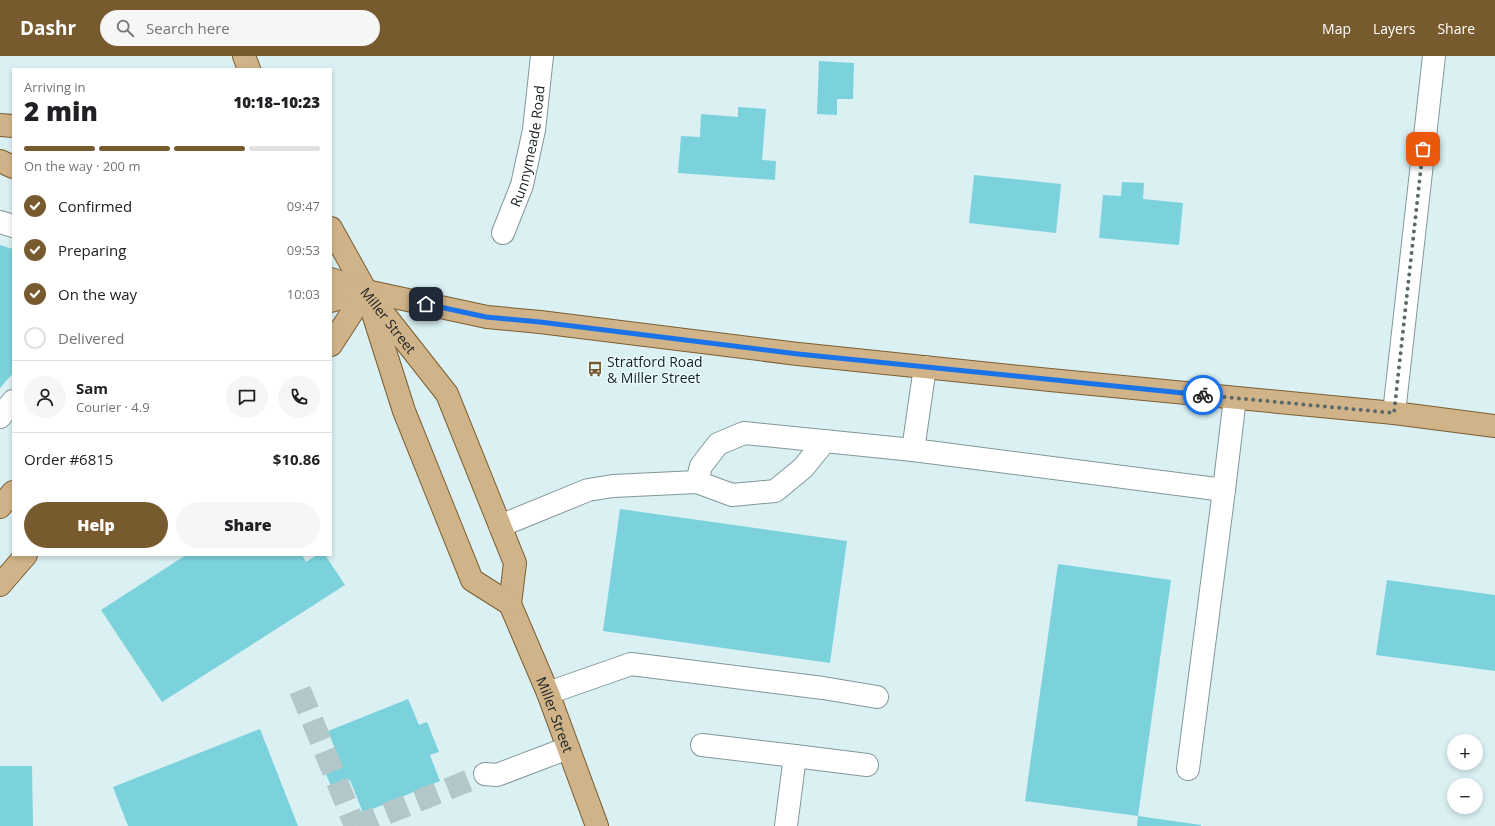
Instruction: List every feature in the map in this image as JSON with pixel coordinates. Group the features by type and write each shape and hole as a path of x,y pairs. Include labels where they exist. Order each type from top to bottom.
{"main road":[{"path":"244,56 249,68"},
{"path":"0,125 12,126"},
{"path":"0,161 12,167"},
{"path":"332,230 366,291"},
{"path":"332,265 366,291"},
{"path":"332,279 366,291 486,317 547,323 798,354 1394,413 1495,426"},
{"path":"332,301 366,291"},
{"path":"332,343 366,291"},
{"name":"Miller Street","path":"366,291 447,394 515,563 510,604 548,693 597,826"},
{"name":"Miller Street","path":"366,291 404,411 472,580 510,604"},
{"path":"0,507 12,493"},
{"path":"0,585 25,556"}],"street":[{"name":"Runnymeade Road","path":"503,233 522,185 534,130 542,56"},
{"path":"1394,413 1434,56"},
{"path":"0,222 12,226"},
{"path":"913,450 925,367"},
{"path":"1188,770 1235,398"},
{"path":"0,417 12,402"},
{"path":"697,482 701,466 718,444 744,433 913,450 1224,490"},
{"path":"500,526 588,490 613,486 697,482 732,495 774,491 803,468 825,441"},
{"path":"548,693 631,664 822,688 877,697"},
{"path":"702,744 867,765"},
{"path":"485,774 497,775 568,748"},
{"path":"786,826 795,756"}],"building":[{"path":"819,61 854,63 853,99 837,99 837,115 817,114"},
{"path":"738,107 766,109 762,160 776,161 775,180 678,173 681,136 700,137 701,114 738,117"},
{"path":"974,175 1061,184 1056,233 969,223"},
{"path":"1122,182 1144,183 1143,199 1183,203 1179,245 1099,238 1103,195 1121,196"},
{"path":"0,245 12,249 12,374 0,388"},
{"path":"620,509 847,541 830,663 603,631"},
{"path":"184,556 303,556 306,562 315,556 326,556 345,585 162,702 101,610"},
{"path":"1058,564 1171,580 1138,816 1025,801"},
{"path":"1387,580 1495,595 1495,671 1376,655"},
{"path":"408,699 419,725 427,722 439,752 430,755 440,781 363,813 350,780 332,788 325,772 341,765 328,731"},
{"path":"260,729 298,826 128,826 113,787"},
{"path":"0,766 32,766 33,826 0,826"},
{"path":"1138,816 1201,825 1201,826 1137,826"}],"tunnel":[{"path":"300,690 355,826"},
{"path":"356,826 485,774"}],"way so far":[{"path":"1203,395 1394,413 1423,149"}],"place":[{"name":"Stratford Road & Miller Street","path":"595,369"}],"route":[{"path":"426,304 486,317 540,322 798,354 1203,395"}]}
